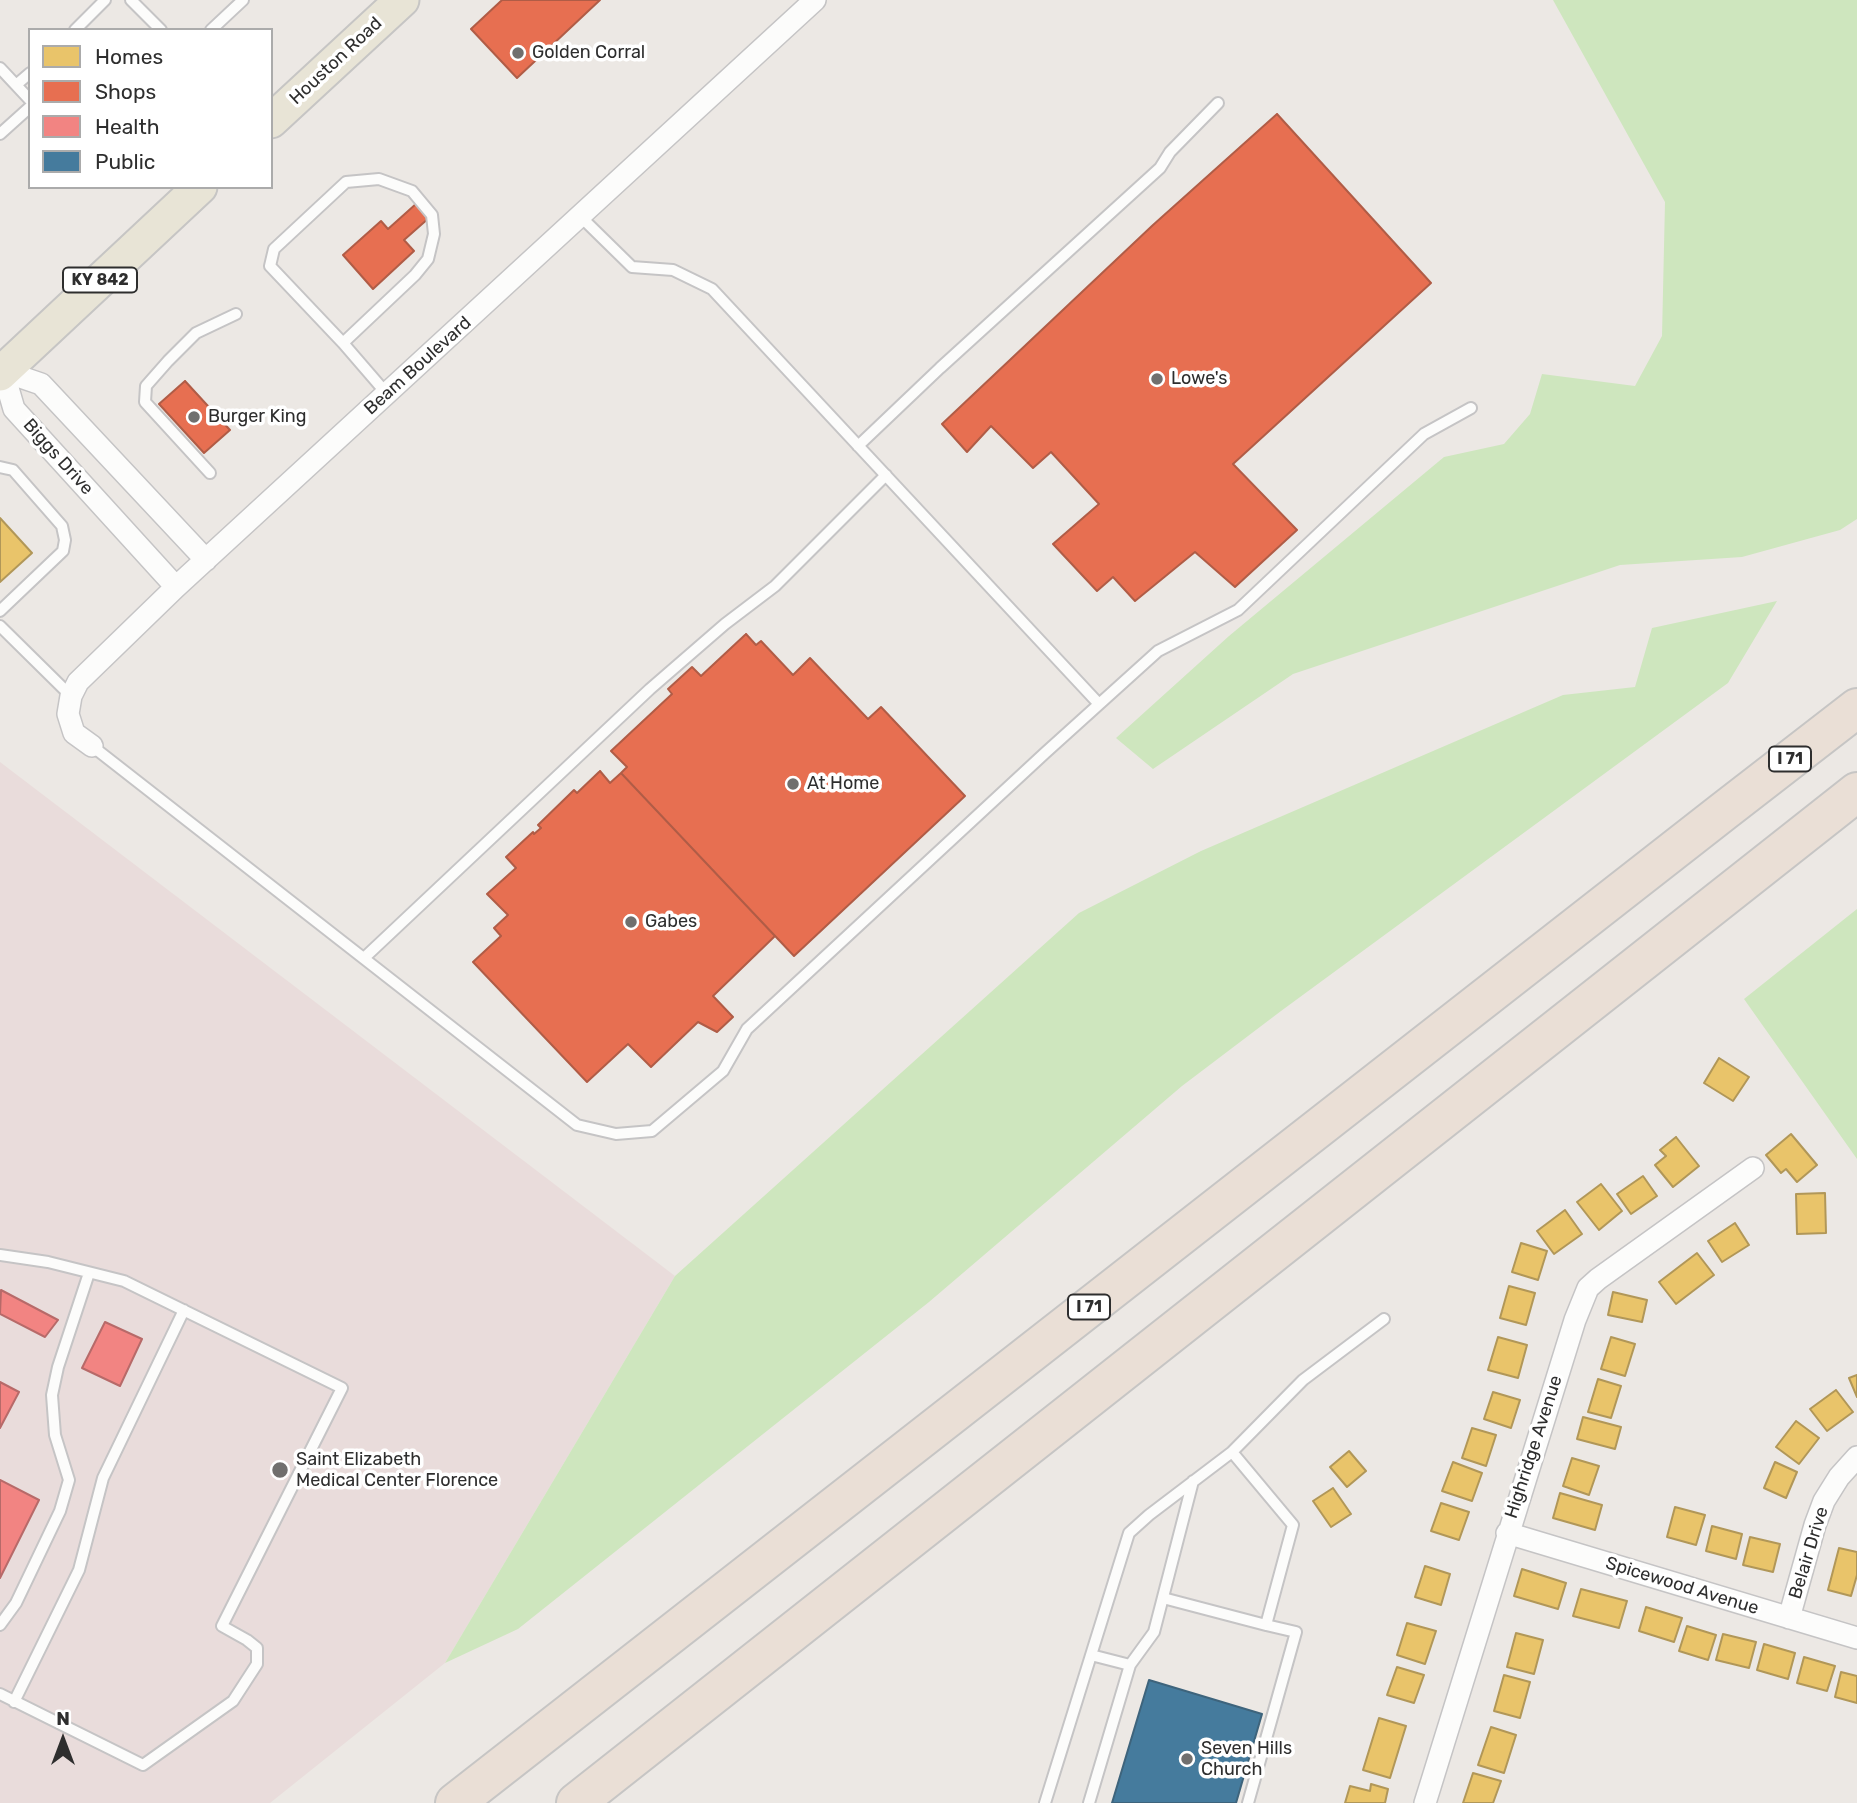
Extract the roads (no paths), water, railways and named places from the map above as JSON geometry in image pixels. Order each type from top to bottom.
[{"type":"highway","points":[[1724,811],[1791,731],[1857,680]]},
{"type":"highway","name":"I 71","points":[[455,1803],[1857,708]]},
{"type":"highway","points":[[578,1802],[1857,792]]},
{"type":"main road","name":"Houston Road","points":[[273,119],[402,0]]},
{"type":"main road","name":"KY 842","points":[[1,371],[198,189]]},
{"type":"street","name":"Beam Boulevard","points":[[71,696],[78,682],[176,587],[815,0]]},
{"type":"street","name":"Biggs Drive","points":[[1,371],[41,384],[206,560]]},
{"type":"street","name":"Biggs Drive","points":[[1,371],[14,409],[176,587]]},
{"type":"street","points":[[71,696],[68,714],[74,733],[92,746]]},
{"type":"street","name":"Highridge Avenue","points":[[1425,1803],[1574,1320],[1588,1288],[1754,1168]]},
{"type":"street","name":"Belair Drive","points":[[1789,1618],[1824,1501],[1839,1477],[1857,1457]]},
{"type":"street","name":"Spicewood Avenue","points":[[1507,1533],[1857,1638]]},
{"type":"lane","points":[[77,28],[105,0]]},
{"type":"lane","points":[[131,0],[159,28]]},
{"type":"lane","points":[[213,28],[243,0]]},
{"type":"lane","points":[[0,68],[28,98]]},
{"type":"lane","points":[[16,85],[28,75]]},
{"type":"lane","points":[[858,446],[1160,168],[1170,152],[1218,103]]},
{"type":"lane","points":[[0,134],[28,109]]},
{"type":"lane","points":[[343,343],[415,275],[428,259],[434,234],[432,215],[412,191],[379,179],[346,182],[274,248],[270,267],[343,343],[387,394]]},
{"type":"lane","points":[[581,217],[632,267],[673,270],[712,289],[1099,704]]},
{"type":"lane","points":[[210,473],[145,402],[146,386],[197,333],[236,314]]},
{"type":"lane","points":[[92,746],[577,1125],[617,1135],[652,1131],[723,1071],[747,1030],[1158,651],[1238,610],[1424,434],[1471,408]]},
{"type":"lane","points":[[0,467],[13,470],[62,526],[65,540],[63,551],[0,611]]},
{"type":"lane","points":[[364,958],[650,689],[725,624],[775,586],[886,475]]},
{"type":"lane","points":[[0,626],[71,696]]},
{"type":"lane","points":[[0,1255],[48,1262],[124,1281],[342,1388],[222,1626],[257,1648],[257,1664],[233,1701],[143,1765],[0,1694]]},
{"type":"lane","points":[[0,1625],[16,1603],[60,1511],[69,1480],[55,1435],[52,1395],[58,1367],[89,1273]]},
{"type":"lane","points":[[14,1702],[79,1570],[103,1478],[184,1310]]},
{"type":"lane","points":[[1045,1803],[1129,1533],[1231,1452],[1303,1380],[1384,1320]]},
{"type":"lane","points":[[1231,1452],[1293,1525],[1266,1625]]},
{"type":"lane","points":[[1089,1803],[1130,1665],[1154,1632],[1193,1481]]},
{"type":"lane","points":[[1163,1598],[1296,1632],[1248,1803]]},
{"type":"lane","points":[[1091,1655],[1130,1665]]},
{"type":"place","name":"Golden Corral","points":[[518,53]]},
{"type":"place","name":"Lowe's","points":[[1157,379]]},
{"type":"place","name":"Burger King","points":[[194,417]]},
{"type":"place","name":"At Home","points":[[793,784]]},
{"type":"place","name":"Gabes","points":[[631,922]]},
{"type":"place","name":"Saint Elizabeth Medical Center Florence","points":[[280,1470]]},
{"type":"place","name":"Seven Hills Church","points":[[1187,1759]]}]
